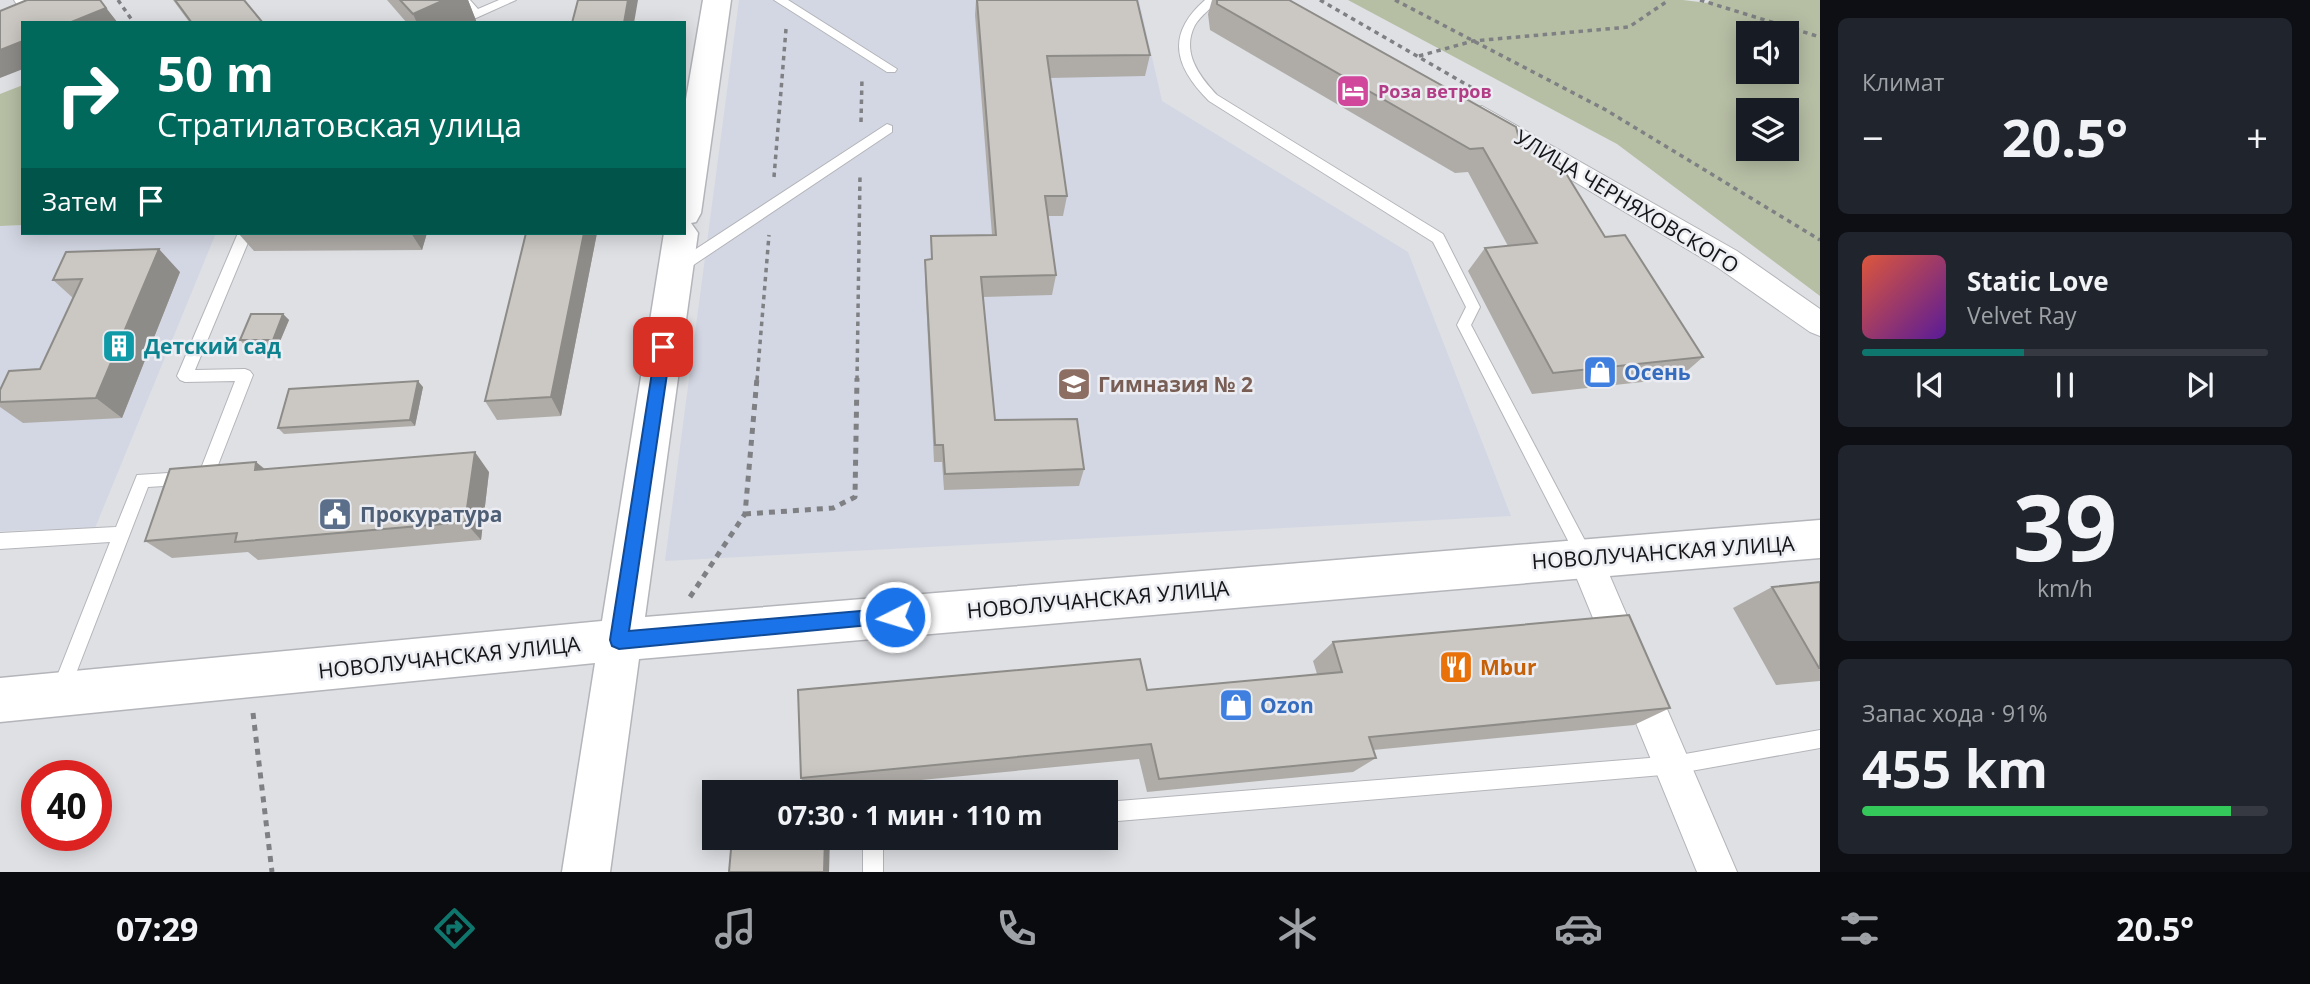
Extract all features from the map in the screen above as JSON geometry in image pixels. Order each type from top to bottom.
[{"type":"street","points":[[686,187],[690,135],[717,0]]},
{"type":"street","name":"УЛИЦА ЧЕРНЯХОВСКОГО","points":[[1462,103],[1727,259],[1820,324]]},
{"type":"street","points":[[586,872],[678,251]]},
{"type":"street","name":"НОВОЛУЧАНСКАЯ УЛИЦА","points":[[2,707],[58,694],[619,640],[1820,539]]},
{"type":"street","points":[[1585,557],[1717,872]]},
{"type":"lane","points":[[20,0],[23,5],[38,0]]},
{"type":"lane","points":[[464,0],[477,14],[510,0]]},
{"type":"lane","points":[[780,0],[891,69]]},
{"type":"lane","points":[[1212,0],[1188,26],[1184,43],[1186,64],[1195,82],[1213,98],[1438,238],[1473,307],[1464,326],[1585,557]]},
{"type":"lane","points":[[678,251],[772,205],[887,129]]},
{"type":"lane","points":[[58,694],[143,480],[205,478],[245,375],[185,376],[244,235]]},
{"type":"lane","points":[[0,541],[122,534]]},
{"type":"lane","points":[[1118,812],[1674,765],[1820,739]]},
{"type":"lane","points":[[873,850],[873,872]]},
{"type":"path","points":[[118,0],[133,21]]},
{"type":"path","points":[[1395,0],[1606,110],[1820,240]]},
{"type":"path","points":[[1418,57],[1473,41],[1629,27],[1669,0]]},
{"type":"path","points":[[1700,0],[1820,37]]},
{"type":"path","points":[[688,601],[745,514],[786,36]]},
{"type":"path","points":[[745,514],[833,508],[855,497],[862,71]]},
{"type":"path","points":[[249,676],[272,872]]},
{"type":"shaded area","name":"Гимназия № 2","points":[[739,0],[1139,0],[1162,101],[1408,252],[1511,516],[665,561]]},
{"type":"shaded area","points":[[21,225],[21,235],[215,235],[95,528],[0,531],[0,226]]},
{"type":"green space","points":[[1348,0],[1683,0],[1707,3],[1710,0],[1820,0],[1820,296],[1617,144]]},
{"type":"green space","points":[[21,86],[21,225],[0,226],[0,94]]},
{"type":"building","points":[[27,0],[100,0],[106,8],[74,21],[21,21],[21,42],[0,50],[0,11]]},
{"type":"building","points":[[175,0],[244,0],[261,21],[191,21]]},
{"type":"building","points":[[400,0],[444,0],[413,14]]},
{"type":"building","points":[[578,0],[628,0],[624,21],[573,21]]},
{"type":"building","points":[[977,0],[1137,0],[1150,55],[1047,56],[1067,196],[1045,196],[1056,275],[981,277],[995,420],[1077,419],[1084,469],[945,474],[943,445],[935,445],[925,260],[932,259],[931,236],[996,235]]},
{"type":"building","points":[[1217,0],[1289,0],[1516,127],[1521,146],[1548,144],[1605,237],[1625,235],[1703,357],[1553,373],[1485,248],[1537,243],[1483,148],[1470,149],[1217,4]]},
{"type":"building","points":[[526,235],[584,235],[551,397],[485,401]]},
{"type":"building","points":[[159,249],[96,398],[0,402],[0,390],[9,371],[40,369],[82,279],[53,280],[66,252]]},
{"type":"building","points":[[251,314],[283,314],[273,340],[240,340]]},
{"type":"building","points":[[418,381],[410,420],[278,428],[289,389]]},
{"type":"building","name":"Прокуратура","points":[[475,452],[465,522],[235,542],[237,533],[145,541],[170,469],[256,462],[255,470]]},
{"type":"building","points":[[1820,582],[1820,668],[1819,668],[1772,587]]},
{"type":"building","points":[[1629,615],[1670,708],[1369,737],[1376,758],[1159,779],[1151,744],[801,778],[798,690],[1140,659],[1147,690],[1342,672],[1333,642]]},
{"type":"building","points":[[731,850],[825,850],[824,872],[729,872]]},
{"type":"place","name":"Роза ветров","points":[[1353,91]]},
{"type":"place","name":"Детский сад","points":[[119,346]]},
{"type":"place","name":"Осень","points":[[1600,372]]},
{"type":"place","name":"Гимназия № 2","points":[[1074,384]]},
{"type":"place","name":"Прокуратура","points":[[335,514]]},
{"type":"place","name":"Mbur","points":[[1456,667]]},
{"type":"place","name":"Ozon","points":[[1236,705]]},
{"type":"route","points":[[663,347],[619,640],[895,617]]}]
